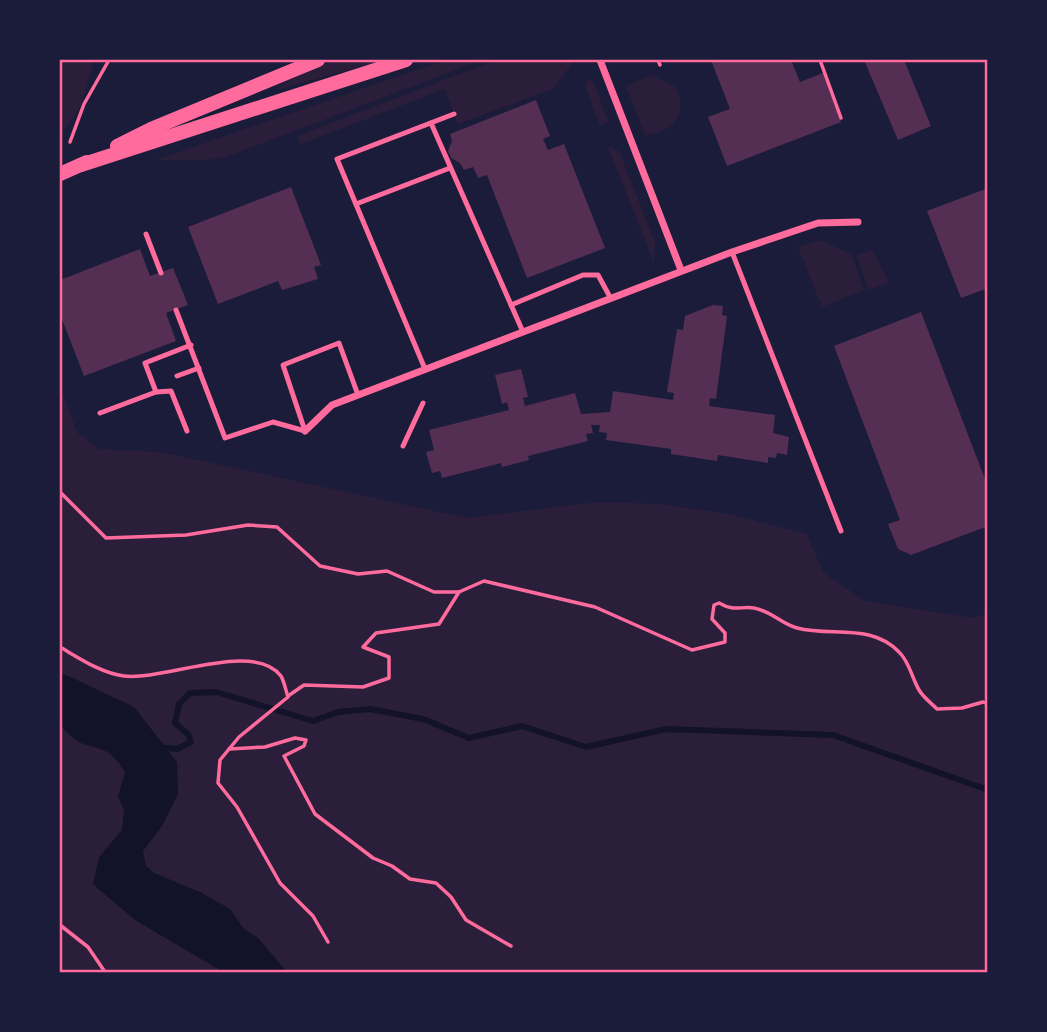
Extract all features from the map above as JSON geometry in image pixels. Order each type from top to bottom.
[{"type":"main road","points":[[60,174],[150,129],[318,60]]},
{"type":"main road","points":[[81,165],[406,60]]},
{"type":"street","points":[[600,60],[681,270]]},
{"type":"street","points":[[305,431],[332,405],[681,270],[818,223],[858,222]]},
{"type":"lane","points":[[425,369],[338,159],[454,114]]},
{"type":"lane","points":[[431,124],[523,332]]},
{"type":"lane","points":[[356,204],[450,168]]},
{"type":"lane","points":[[146,234],[161,273]]},
{"type":"lane","points":[[732,252],[841,531]]},
{"type":"lane","points":[[511,305],[583,275],[598,275],[610,297]]},
{"type":"lane","points":[[176,310],[225,438],[273,422],[305,431]]},
{"type":"lane","points":[[305,431],[283,365],[339,343],[358,395]]},
{"type":"lane","points":[[156,392],[145,363],[191,345]]},
{"type":"lane","points":[[177,376],[200,368]]},
{"type":"lane","points":[[100,413],[156,392],[171,391],[187,431]]},
{"type":"lane","points":[[402,446],[422,403]]},
{"type":"path","points":[[70,142],[84,104],[109,60]]},
{"type":"path","points":[[658,60],[660,65]]},
{"type":"path","points":[[817,60],[841,118]]},
{"type":"path","points":[[60,492],[106,538],[186,536],[248,525],[277,527],[320,566],[358,573],[387,571],[434,592],[459,592],[484,581],[594,607],[692,650],[725,642],[725,634],[712,619],[714,605],[719,603],[738,611],[750,607],[771,612],[794,627],[819,632],[862,633],[882,640],[900,652],[920,692],[937,709],[962,708],[983,702],[988,704]]},
{"type":"path","points":[[328,942],[313,916],[280,883],[237,807],[218,783],[220,760],[239,737],[304,685],[363,687],[389,678],[389,657],[363,647],[376,633],[439,624],[459,592]]},
{"type":"path","points":[[60,647],[97,667],[122,676],[161,675],[230,661],[257,661],[280,676],[288,697]]},
{"type":"path","points":[[229,749],[265,747],[295,738],[306,740],[304,746],[284,756],[315,814],[373,858],[392,866],[410,879],[436,883],[451,897],[466,920],[511,946]]},
{"type":"path","points":[[60,925],[88,947],[105,972]]},
{"type":"shaded area","points":[[60,60],[94,60],[79,109],[60,133]]},
{"type":"shaded area","points":[[333,60],[384,60],[280,89],[278,86]]},
{"type":"shaded area","points":[[446,60],[482,60],[228,156],[209,160],[155,160]]},
{"type":"shaded area","points":[[496,60],[570,60],[572,64],[553,89],[458,124],[445,89],[301,144],[297,136]]},
{"type":"shaded area","points":[[651,75],[674,86],[680,104],[679,112],[671,126],[655,134],[645,135],[626,86]]},
{"type":"shaded area","points":[[588,80],[593,81],[608,120],[604,125],[600,126],[585,85]]},
{"type":"shaded area","points":[[608,147],[619,151],[655,242],[654,263]]},
{"type":"shaded area","points":[[821,240],[851,254],[864,290],[822,307],[798,247]]},
{"type":"shaded area","points":[[873,250],[889,283],[868,290],[856,255]]},
{"type":"shaded area","points":[[60,386],[77,432],[99,449],[161,452],[467,518],[597,502],[662,504],[729,514],[807,534],[823,572],[865,601],[974,618],[987,613],[987,972],[60,972]]},
{"type":"shaded area","points":[[60,672],[134,707],[177,762],[178,794],[162,826],[143,851],[146,866],[154,873],[200,892],[230,909],[244,929],[258,938],[287,972],[223,972],[135,920],[93,884],[99,857],[122,830],[124,810],[118,796],[125,773],[112,755],[78,742],[60,725]]},
{"type":"building","points":[[711,60],[791,60],[800,82],[823,73],[841,122],[727,166],[708,117],[730,109]]},
{"type":"building","points":[[864,60],[904,60],[931,126],[898,140]]},
{"type":"building","points":[[536,100],[550,136],[543,139],[548,150],[564,144],[605,248],[527,278],[487,175],[478,178],[473,167],[464,170],[460,163],[451,158],[448,151],[452,141],[450,134]]},
{"type":"building","points":[[291,187],[321,265],[314,267],[318,279],[282,290],[278,281],[218,304],[188,227]]},
{"type":"building","points":[[988,188],[988,288],[961,298],[927,211]]},
{"type":"building","points":[[140,249],[150,276],[173,268],[188,305],[166,313],[176,341],[84,376],[60,314],[60,280]]},
{"type":"building","points":[[713,305],[723,306],[722,315],[727,316],[716,399],[710,398],[709,406],[775,415],[773,433],[789,437],[787,455],[777,453],[776,458],[768,457],[768,463],[718,455],[717,461],[671,454],[671,449],[606,440],[607,433],[599,432],[600,425],[591,425],[593,433],[586,434],[588,441],[528,456],[529,460],[502,467],[501,463],[442,478],[440,471],[432,473],[426,452],[434,450],[429,430],[509,410],[507,402],[502,404],[495,375],[521,369],[528,397],[523,398],[525,406],[575,393],[581,414],[610,412],[613,391],[673,400],[674,393],[667,392],[677,329],[683,330],[685,316]]},
{"type":"building","points":[[921,312],[988,487],[988,526],[911,555],[898,549],[888,524],[900,520],[834,346]]},
{"type":"waterway","points":[[158,747],[177,749],[191,742],[188,734],[175,723],[179,704],[190,693],[216,692],[313,721],[338,712],[370,709],[423,719],[469,738],[522,726],[586,747],[666,729],[833,735],[988,790]]}]
